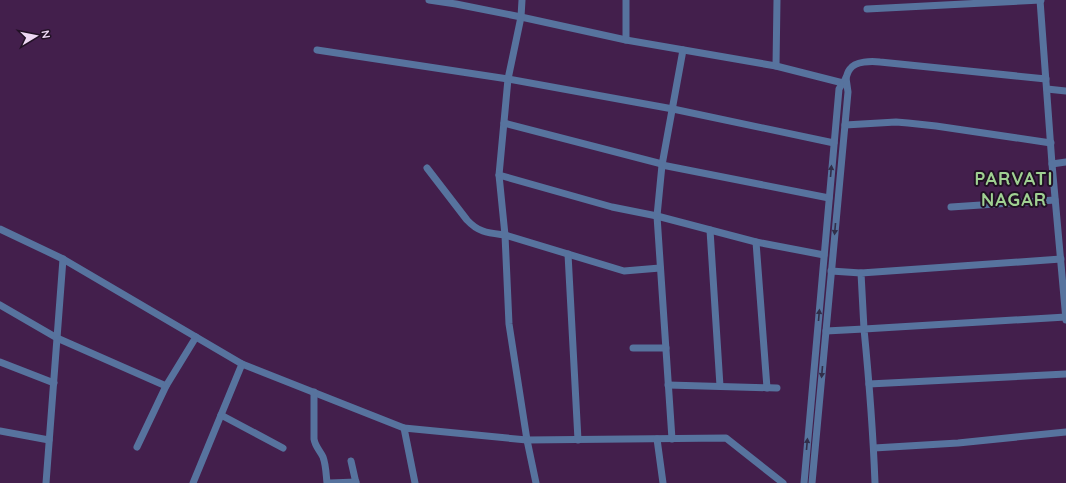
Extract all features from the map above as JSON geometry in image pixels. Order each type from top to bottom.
[{"type":"street","points":[[429,0],[456,2],[626,40],[776,66],[842,81]]},
{"type":"street","points":[[522,0],[521,17],[508,79],[499,175],[505,235],[510,324],[527,440],[536,483]]},
{"type":"street","points":[[626,0],[626,40]]},
{"type":"street","points":[[776,0],[776,66]]},
{"type":"street","points":[[826,331],[1066,318],[1050,143],[1040,0],[867,9]]},
{"type":"street","points":[[317,50],[508,79],[673,109],[834,142]]},
{"type":"street","points":[[672,438],[657,216],[662,164],[683,50]]},
{"type":"street","points":[[804,483],[839,89],[849,69],[860,63],[874,61],[1046,79]]},
{"type":"street","points":[[812,483],[848,92],[842,81]]},
{"type":"street","points":[[1047,89],[1066,91]]},
{"type":"street","points":[[504,123],[662,164],[829,198]]},
{"type":"street","points":[[845,125],[908,123],[1050,143]]},
{"type":"street","points":[[1052,164],[1066,162]]},
{"type":"street","points":[[427,168],[472,225],[485,233],[505,235],[624,271],[660,268]]},
{"type":"street","points":[[499,175],[612,207],[657,216],[756,242],[824,255]]},
{"type":"street","points":[[951,206],[1055,200]]},
{"type":"street","points":[[0,229],[63,259],[242,364],[404,428],[527,440],[726,438],[783,483]]},
{"type":"street","points":[[710,230],[720,386]]},
{"type":"street","points":[[756,242],[767,388]]},
{"type":"street","points":[[568,254],[578,440]]},
{"type":"street","points":[[46,483],[63,259]]},
{"type":"street","points":[[831,271],[861,273],[1061,259]]},
{"type":"street","points":[[861,273],[874,448],[875,483]]},
{"type":"street","points":[[0,305],[57,338],[166,386]]},
{"type":"street","points":[[137,447],[166,386],[196,337]]},
{"type":"street","points":[[633,348],[666,348]]},
{"type":"street","points":[[0,362],[54,383]]},
{"type":"street","points":[[193,483],[242,364]]},
{"type":"street","points":[[869,384],[1066,374]]},
{"type":"street","points":[[668,385],[777,388]]},
{"type":"street","points":[[314,392],[314,443],[325,463],[327,483]]},
{"type":"street","points":[[221,415],[283,448]]},
{"type":"street","points":[[404,428],[414,483]]},
{"type":"street","points":[[0,430],[49,440]]},
{"type":"street","points":[[874,448],[958,444],[1066,432]]},
{"type":"street","points":[[657,439],[663,483]]},
{"type":"street","points":[[330,483],[356,482],[351,461]]},
{"type":"district","name":"PARVATI NAGAR","points":[[1014,188]]}]
